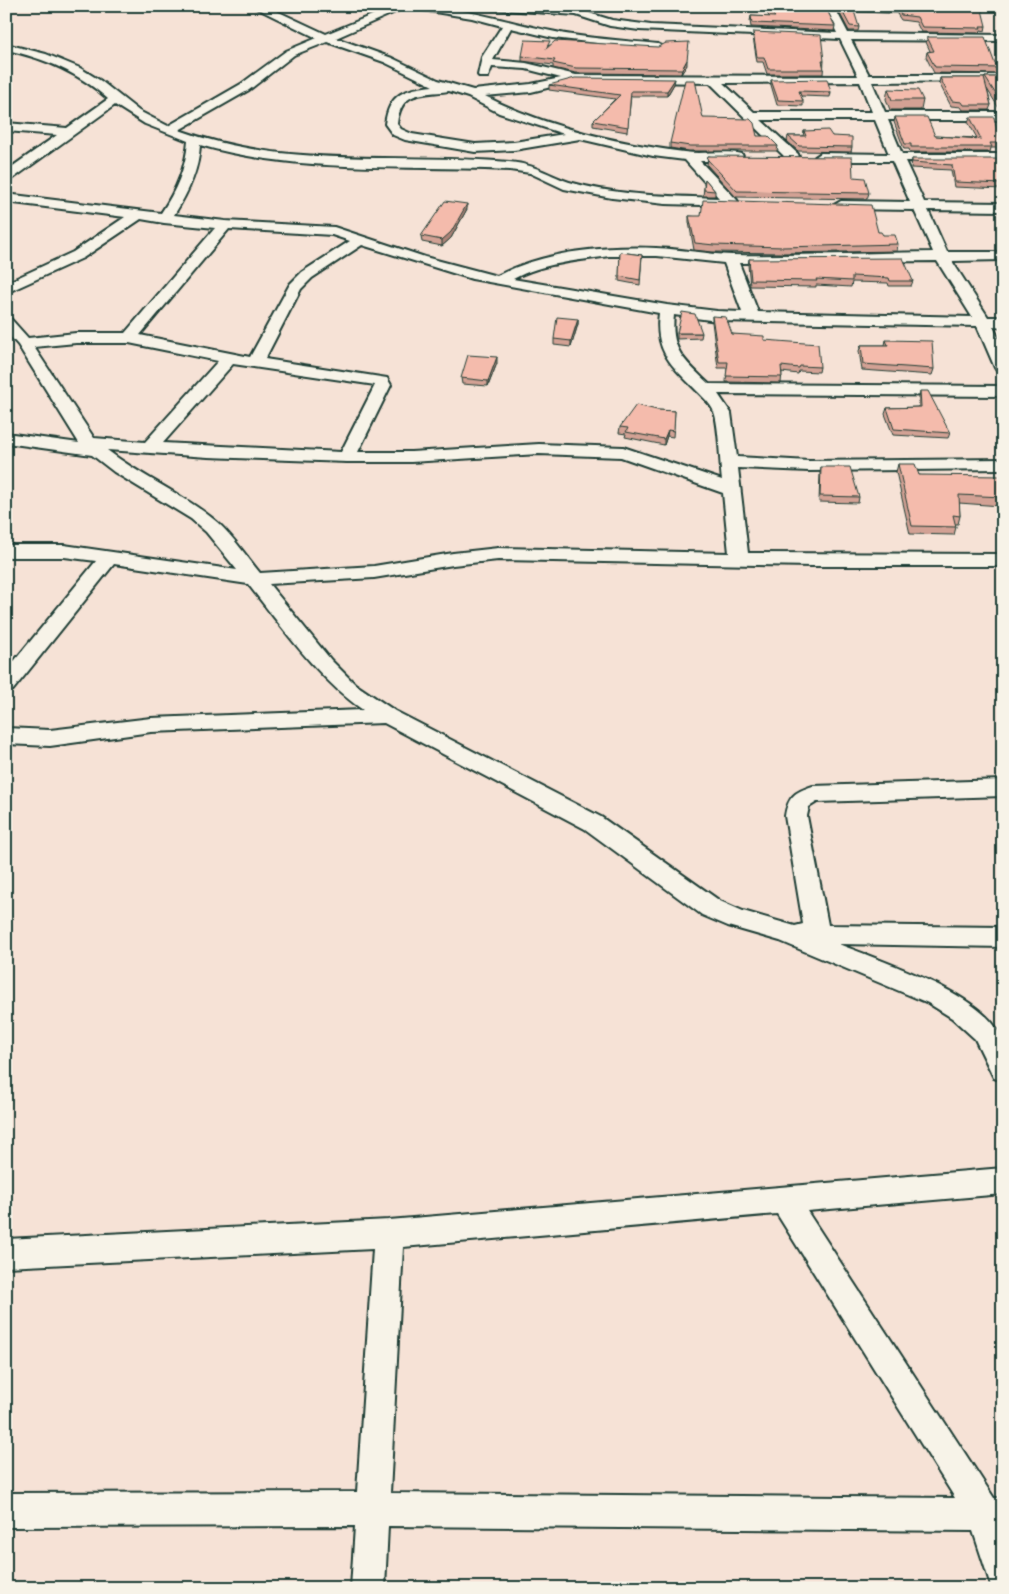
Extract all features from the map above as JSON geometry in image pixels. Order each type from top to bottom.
[{"type":"street","points":[[258,6],[327,38],[388,60],[450,87],[476,93],[531,88],[575,78]]},
{"type":"street","points":[[170,130],[245,87],[286,55],[404,6]]},
{"type":"street","points":[[416,6],[472,15],[566,37],[658,47],[672,44]]},
{"type":"street","points":[[493,6],[587,13],[607,23],[616,24],[747,33],[843,37],[1003,38]]},
{"type":"street","points":[[825,7],[958,6]]},
{"type":"street","points":[[825,7],[864,78],[897,158],[942,257],[983,322],[1003,368]]},
{"type":"street","points":[[476,93],[486,63],[508,24]]},
{"type":"street","points":[[690,41],[747,33]]},
{"type":"street","points":[[6,47],[23,50],[57,62],[96,82],[135,114],[170,130],[194,139],[253,155],[288,160],[510,166],[533,170],[569,186],[665,200],[736,203],[689,157]]},
{"type":"street","points":[[652,80],[643,63],[648,54],[658,47]]},
{"type":"street","points":[[486,63],[526,66],[575,78],[652,80],[1003,78]]},
{"type":"street","points":[[714,80],[751,116],[802,157]]},
{"type":"street","points":[[450,87],[410,94],[400,100],[394,106],[391,124],[397,132],[430,142],[492,148],[580,135]]},
{"type":"street","points":[[476,93],[503,110],[580,135],[626,147],[689,157],[746,157]]},
{"type":"street","points":[[6,177],[116,100]]},
{"type":"street","points":[[751,116],[1003,116]]},
{"type":"street","points":[[6,127],[70,132]]},
{"type":"street","points":[[164,219],[183,190],[194,153],[194,139]]},
{"type":"street","points":[[417,163],[430,142]]},
{"type":"street","points":[[774,157],[1003,158]]},
{"type":"street","points":[[6,198],[164,219],[225,225],[327,231],[361,240],[420,260],[500,280],[667,310],[717,316],[1003,322]]},
{"type":"street","points":[[830,205],[1003,207]]},
{"type":"street","points":[[6,289],[78,255],[137,215]]},
{"type":"street","points":[[129,338],[225,225]]},
{"type":"street","points":[[256,362],[296,288],[308,275],[361,240]]},
{"type":"street","points":[[500,280],[525,267],[548,261],[609,252],[656,252],[730,259],[1003,256]]},
{"type":"street","points":[[730,259],[752,317]]},
{"type":"street","points":[[667,310],[665,335],[671,354],[686,371],[707,389],[719,403],[723,413],[738,558]]},
{"type":"street","points":[[6,322],[24,343],[92,447],[120,468],[197,515],[213,528],[324,665],[348,689],[387,716],[593,823],[711,908],[786,934],[937,996],[961,1010],[984,1031],[1003,1070]]},
{"type":"street","points":[[24,343],[76,338],[129,338],[229,358],[381,381],[383,385],[347,457]]},
{"type":"street","points":[[150,447],[229,358]]},
{"type":"street","points":[[707,389],[1003,391]]},
{"type":"street","points":[[6,438],[92,447],[150,447],[208,452],[347,457],[411,457],[538,449],[623,452],[732,490]]},
{"type":"street","points":[[729,462],[809,466],[1003,464]]},
{"type":"street","points":[[6,551],[64,552],[256,579],[374,572],[498,554],[1003,560]]},
{"type":"street","points":[[6,685],[109,558]]},
{"type":"street","points":[[6,736],[50,738],[151,725],[387,716]]},
{"type":"street","points":[[817,934],[796,816],[798,803],[813,794],[1003,788]]},
{"type":"street","points":[[786,934],[1003,937]]},
{"type":"street","points":[[6,1254],[389,1234],[1003,1181]]},
{"type":"street","points":[[784,1200],[994,1515],[1003,1574]]},
{"type":"street","points":[[368,1588],[389,1234]]},
{"type":"street","points":[[6,1510],[374,1509],[994,1515]]},
{"type":"building","points":[[765,6],[825,6],[835,26],[752,23],[751,16],[775,17]]},
{"type":"building","points":[[981,6],[986,26],[980,26],[981,28],[922,27],[917,17],[901,15],[898,9]]},
{"type":"building","points":[[840,7],[853,8],[859,27],[850,26]]},
{"type":"building","points":[[753,32],[821,35],[824,69],[768,69],[764,57],[757,57]]},
{"type":"building","points":[[927,37],[985,37],[995,64],[1003,65],[1003,68],[935,67],[927,52],[934,51]]},
{"type":"building","points":[[525,40],[550,41],[546,49],[555,41],[658,47],[666,43],[689,42],[687,60],[682,69],[576,68],[553,63],[555,60],[522,56]]},
{"type":"building","points":[[985,77],[1003,77],[1003,104],[1002,104]]},
{"type":"building","points":[[575,78],[675,79],[667,91],[631,91],[628,127],[593,121],[620,95],[549,85]]},
{"type":"building","points":[[940,78],[984,78],[991,105],[964,105],[962,102],[952,101]]},
{"type":"building","points":[[827,79],[831,92],[799,91],[803,101],[778,100],[771,80]]},
{"type":"building","points":[[685,80],[695,80],[703,118],[750,119],[754,123],[757,136],[768,136],[778,146],[690,146],[670,143]]},
{"type":"building","points":[[888,89],[918,90],[923,100],[892,100]]},
{"type":"building","points":[[895,117],[927,117],[935,136],[981,139],[970,117],[994,117],[1000,143],[990,143],[992,147],[911,147],[911,144],[905,144]]},
{"type":"building","points":[[828,130],[832,136],[852,137],[852,147],[799,146],[788,136],[806,136],[804,131]]},
{"type":"building","points":[[708,156],[852,157],[853,177],[865,178],[869,193],[737,191],[707,159]]},
{"type":"building","points":[[912,159],[997,159],[1003,172],[1003,184],[955,182],[952,165],[912,162]]},
{"type":"building","points":[[705,179],[715,191],[704,190]]},
{"type":"building","points":[[703,200],[871,205],[878,232],[881,232],[883,235],[895,235],[898,244],[783,247],[695,243],[689,216],[701,216]]},
{"type":"building","points":[[445,201],[467,204],[451,232],[442,240],[421,236]]},
{"type":"building","points":[[620,252],[642,255],[640,280],[619,276]]},
{"type":"building","points":[[903,258],[913,281],[890,281],[889,278],[852,276],[852,281],[816,279],[817,281],[751,280],[749,259]]},
{"type":"building","points":[[682,312],[695,314],[702,333],[677,333]]},
{"type":"building","points":[[712,316],[726,317],[732,334],[764,336],[764,340],[818,344],[820,367],[800,366],[799,368],[781,366],[782,377],[726,376],[728,362],[719,362]]},
{"type":"building","points":[[557,317],[578,319],[571,341],[554,339]]},
{"type":"building","points":[[886,340],[932,341],[934,369],[863,364],[861,345],[888,345]]},
{"type":"building","points":[[468,355],[497,357],[488,381],[461,378]]},
{"type":"building","points":[[920,391],[928,391],[950,433],[894,429],[887,408],[921,407]]},
{"type":"building","points":[[636,405],[657,410],[675,411],[674,431],[668,430],[664,439],[626,432],[628,428],[620,427]]},
{"type":"building","points":[[898,464],[915,464],[919,475],[1000,476],[1003,497],[959,495],[960,516],[953,515],[956,527],[912,526]]},
{"type":"building","points":[[821,467],[850,467],[859,497],[820,496]]}]
